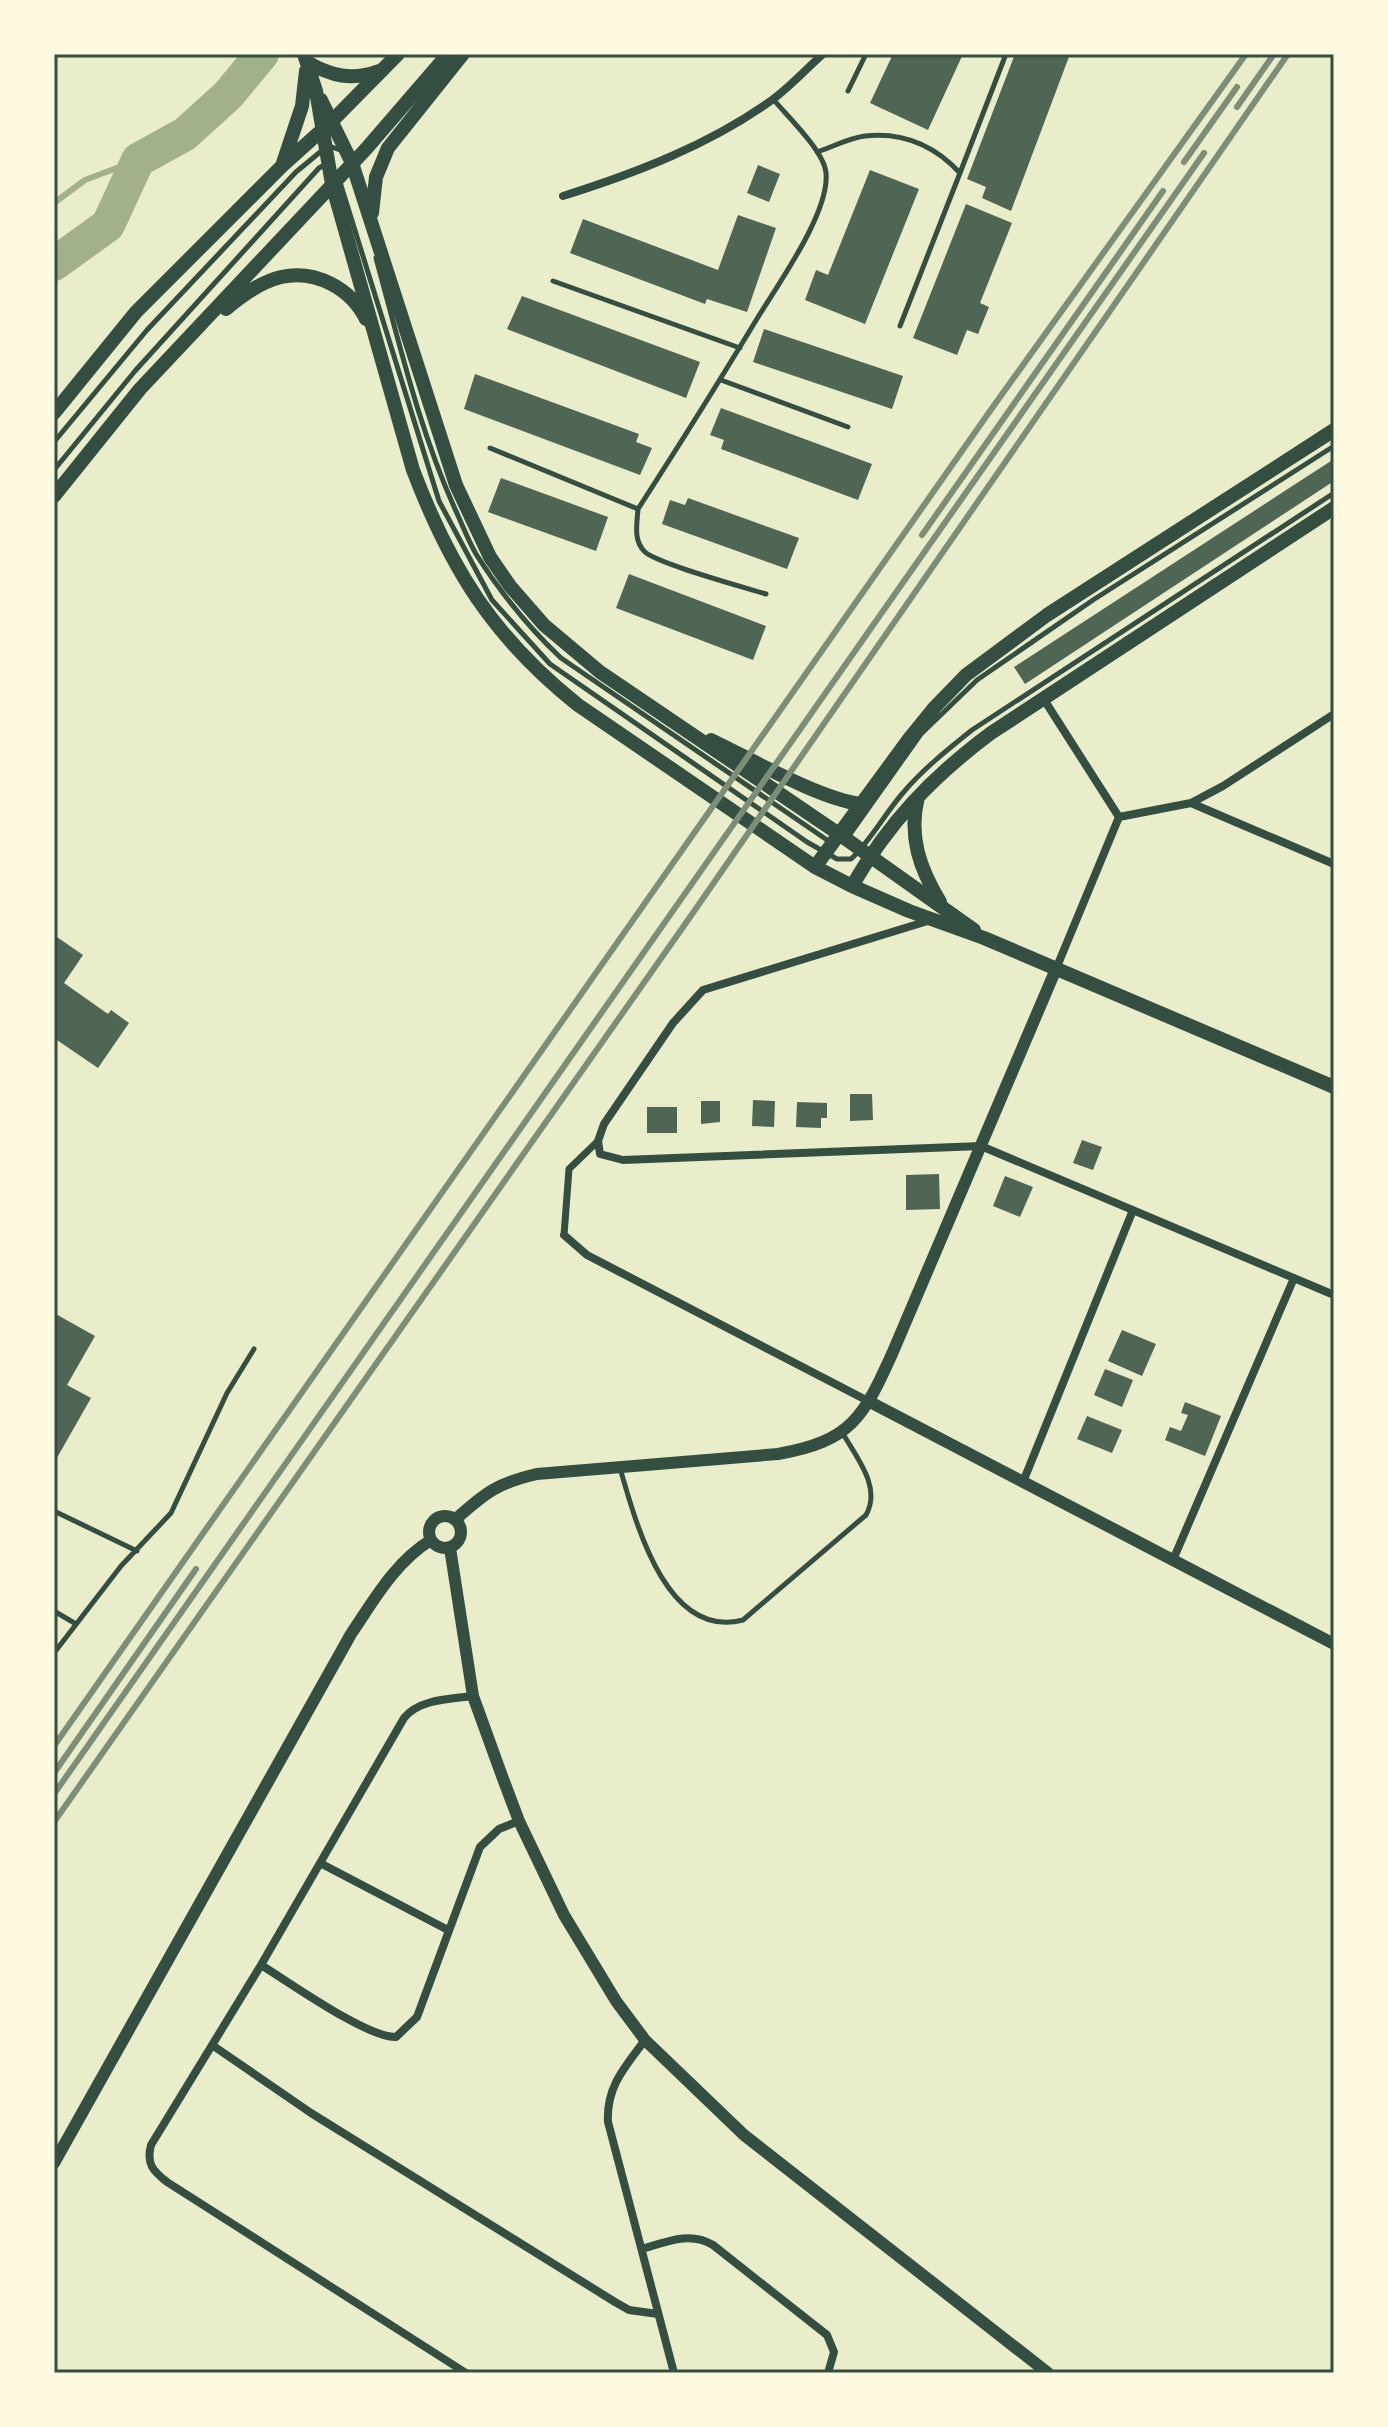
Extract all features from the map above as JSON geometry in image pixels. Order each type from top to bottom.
[{"type":"main road","points":[[54,413],[136,312],[398,54]]},
{"type":"main road","points":[[54,496],[140,389],[342,173],[448,54]]},
{"type":"main road","points":[[371,222],[376,177],[388,148],[463,54]]},
{"type":"main road","points":[[306,58],[339,76],[359,77],[382,69]]},
{"type":"main road","points":[[306,58],[342,173],[378,345],[413,470],[429,513],[465,582],[514,649],[578,705],[696,775],[815,867],[932,920],[984,938],[1334,1087]]},
{"type":"main road","points":[[283,165],[302,106],[306,58]]},
{"type":"main road","points":[[327,126],[328,153],[371,222],[456,485],[490,557],[510,586],[569,648],[677,723],[836,842],[865,854],[943,906],[984,938]]},
{"type":"main road","points":[[183,345],[238,299],[268,281],[284,276],[328,281],[341,289],[359,306],[378,345]]},
{"type":"main road","points":[[815,867],[861,811],[935,707],[966,675],[1047,615],[1334,430]]},
{"type":"main road","points":[[852,886],[865,854],[919,793],[973,746],[1334,508]]},
{"type":"main road","points":[[721,755],[838,799],[861,811]]},
{"type":"main road","points":[[919,793],[914,814],[916,846],[927,879],[943,906]]},
{"type":"street","points":[[563,196],[637,172],[687,149],[773,99],[823,54]]},
{"type":"street","points":[[1043,698],[1119,817]]},
{"type":"street","points":[[1119,817],[1191,803],[1223,786],[1334,714]]},
{"type":"street","points":[[1191,803],[1334,864]]},
{"type":"street","points":[[456,1519],[486,1492],[514,1479],[537,1474],[778,1454],[808,1449],[852,1424],[870,1402],[1119,817]]},
{"type":"street","points":[[932,920],[703,990],[673,1023],[604,1124],[598,1141],[569,1169],[564,1235],[587,1255],[1334,1644]]},
{"type":"street","points":[[598,1141],[600,1154],[623,1160],[981,1146],[1334,1295]]},
{"type":"street","points":[[1023,1482],[1133,1210]]},
{"type":"street","points":[[1173,1560],[1294,1278]]},
{"type":"street","points":[[445,1515],[456,1519],[462,1533],[458,1542],[450,1548],[437,1546],[431,1540],[429,1529],[435,1519],[445,1515]]},
{"type":"street","points":[[54,2163],[351,1634],[399,1566],[413,1551],[431,1540]]},
{"type":"street","points":[[450,1548],[473,1696],[519,1821],[564,1915],[591,1962],[645,2040],[744,2135],[1048,2373]]},
{"type":"street","points":[[466,2373],[179,2191],[153,2171],[149,2163],[151,2145],[409,1712],[426,1704],[473,1696]]},
{"type":"street","points":[[261,1965],[362,2026],[388,2038],[396,2037],[417,2017],[480,1847],[499,1829],[519,1821]]},
{"type":"street","points":[[320,1863],[448,1930]]},
{"type":"street","points":[[645,2040],[614,2082],[608,2122],[674,2373]]},
{"type":"street","points":[[212,2045],[311,2113],[615,2302],[629,2310],[658,2314]]},
{"type":"street","points":[[642,2249],[689,2238],[698,2238],[713,2245],[827,2335],[834,2352],[829,2372]]},
{"type":"lane","points":[[848,91],[866,54]]},
{"type":"lane","points":[[900,326],[1006,54]]},
{"type":"lane","points":[[766,594],[662,561],[645,552],[636,535],[638,509],[721,380],[811,229],[823,198],[827,172],[817,152],[773,99]]},
{"type":"lane","points":[[817,152],[863,136],[889,136],[923,144],[943,155],[960,173]]},
{"type":"lane","points":[[54,442],[147,330],[296,172],[328,153],[340,150],[342,173],[439,501],[492,600],[550,664],[696,775],[807,842],[836,842],[844,860],[865,854],[905,791],[933,761],[972,730],[1334,493]]},
{"type":"lane","points":[[54,470],[155,350],[319,168],[328,153]]},
{"type":"lane","points":[[342,173],[363,213],[413,393],[442,480],[474,551],[534,633],[561,658],[721,755]]},
{"type":"lane","points":[[553,281],[740,348]]},
{"type":"lane","points":[[721,380],[848,427]]},
{"type":"lane","points":[[861,811],[921,734],[977,680],[1093,600],[1334,446]]},
{"type":"lane","points":[[490,448],[638,509]]},
{"type":"lane","points":[[54,1653],[121,1566],[171,1513],[223,1403],[254,1349]]},
{"type":"lane","points":[[620,1467],[636,1524],[654,1565],[686,1607],[704,1619],[729,1624],[743,1620],[866,1515],[871,1506],[871,1488],[842,1432]]},
{"type":"lane","points":[[54,1511],[137,1551]]},
{"type":"lane","points":[[54,1611],[76,1624]]},
{"type":"building","points":[[893,54],[963,54],[928,130],[870,103]]},
{"type":"building","points":[[1015,54],[1070,54],[1011,211],[982,198],[986,187],[967,179]]},
{"type":"building","points":[[758,165],[780,174],[769,202],[747,193]]},
{"type":"building","points":[[870,170],[919,189],[865,324],[805,300],[816,270],[828,275]]},
{"type":"building","points":[[966,204],[1012,223],[980,303],[989,307],[978,334],[967,330],[957,355],[913,338]]},
{"type":"building","points":[[738,215],[776,228],[747,312],[707,299],[705,304],[570,253],[583,219],[718,270]]},
{"type":"building","points":[[522,296],[700,362],[686,398],[507,329]]},
{"type":"building","points":[[764,329],[903,376],[892,409],[753,362]]},
{"type":"building","points":[[475,374],[639,434],[636,442],[652,448],[640,475],[464,409]]},
{"type":"building","points":[[721,408],[872,464],[858,500],[721,449],[724,440],[710,435]]},
{"type":"building","points":[[1334,459],[1334,481],[1025,684],[1014,667]]},
{"type":"building","points":[[501,478],[608,517],[596,551],[488,512]]},
{"type":"building","points":[[688,498],[799,538],[787,569],[662,524],[670,500],[685,505]]},
{"type":"building","points":[[629,574],[766,626],[753,660],[616,608]]},
{"type":"building","points":[[54,935],[83,955],[64,983],[108,1014],[111,1010],[129,1023],[98,1068],[54,1038]]},
{"type":"building","points":[[850,1094],[872,1094],[873,1120],[850,1121]]},
{"type":"building","points":[[753,1100],[775,1101],[774,1127],[752,1126]]},
{"type":"building","points":[[701,1101],[720,1101],[720,1122],[701,1124]]},
{"type":"building","points":[[797,1102],[827,1103],[827,1118],[821,1118],[821,1128],[796,1127]]},
{"type":"building","points":[[647,1107],[677,1107],[677,1133],[647,1133]]},
{"type":"building","points":[[1082,1140],[1102,1147],[1093,1170],[1073,1163]]},
{"type":"building","points":[[939,1174],[940,1209],[906,1210],[906,1175]]},
{"type":"building","points":[[1005,1176],[1033,1187],[1020,1217],[993,1206]]},
{"type":"building","points":[[54,1313],[95,1336],[67,1385],[91,1398],[54,1463]]},
{"type":"building","points":[[1122,1330],[1156,1344],[1142,1376],[1108,1361]]},
{"type":"building","points":[[1105,1369],[1133,1380],[1122,1407],[1094,1395]]},
{"type":"building","points":[[1185,1402],[1221,1416],[1205,1456],[1165,1440],[1170,1427],[1181,1431],[1188,1415],[1181,1413]]},
{"type":"building","points":[[1087,1416],[1122,1430],[1112,1453],[1077,1439]]},
{"type":"waterway","points":[[54,264],[108,225],[138,160],[185,134],[228,95],[262,54]]},
{"type":"waterway","points":[[54,203],[85,180],[138,160]]},
{"type":"railway","points":[[54,1746],[990,411],[1246,54]]},
{"type":"railway","points":[[1237,107],[1274,54]]},
{"type":"railway","points":[[54,1822],[688,920],[1288,54]]},
{"type":"railway","points":[[1184,162],[1237,87]]},
{"type":"railway","points":[[54,1794],[1204,153]]},
{"type":"railway","points":[[922,535],[1163,191]]},
{"type":"railway","points":[[54,1773],[196,1569]]}]
